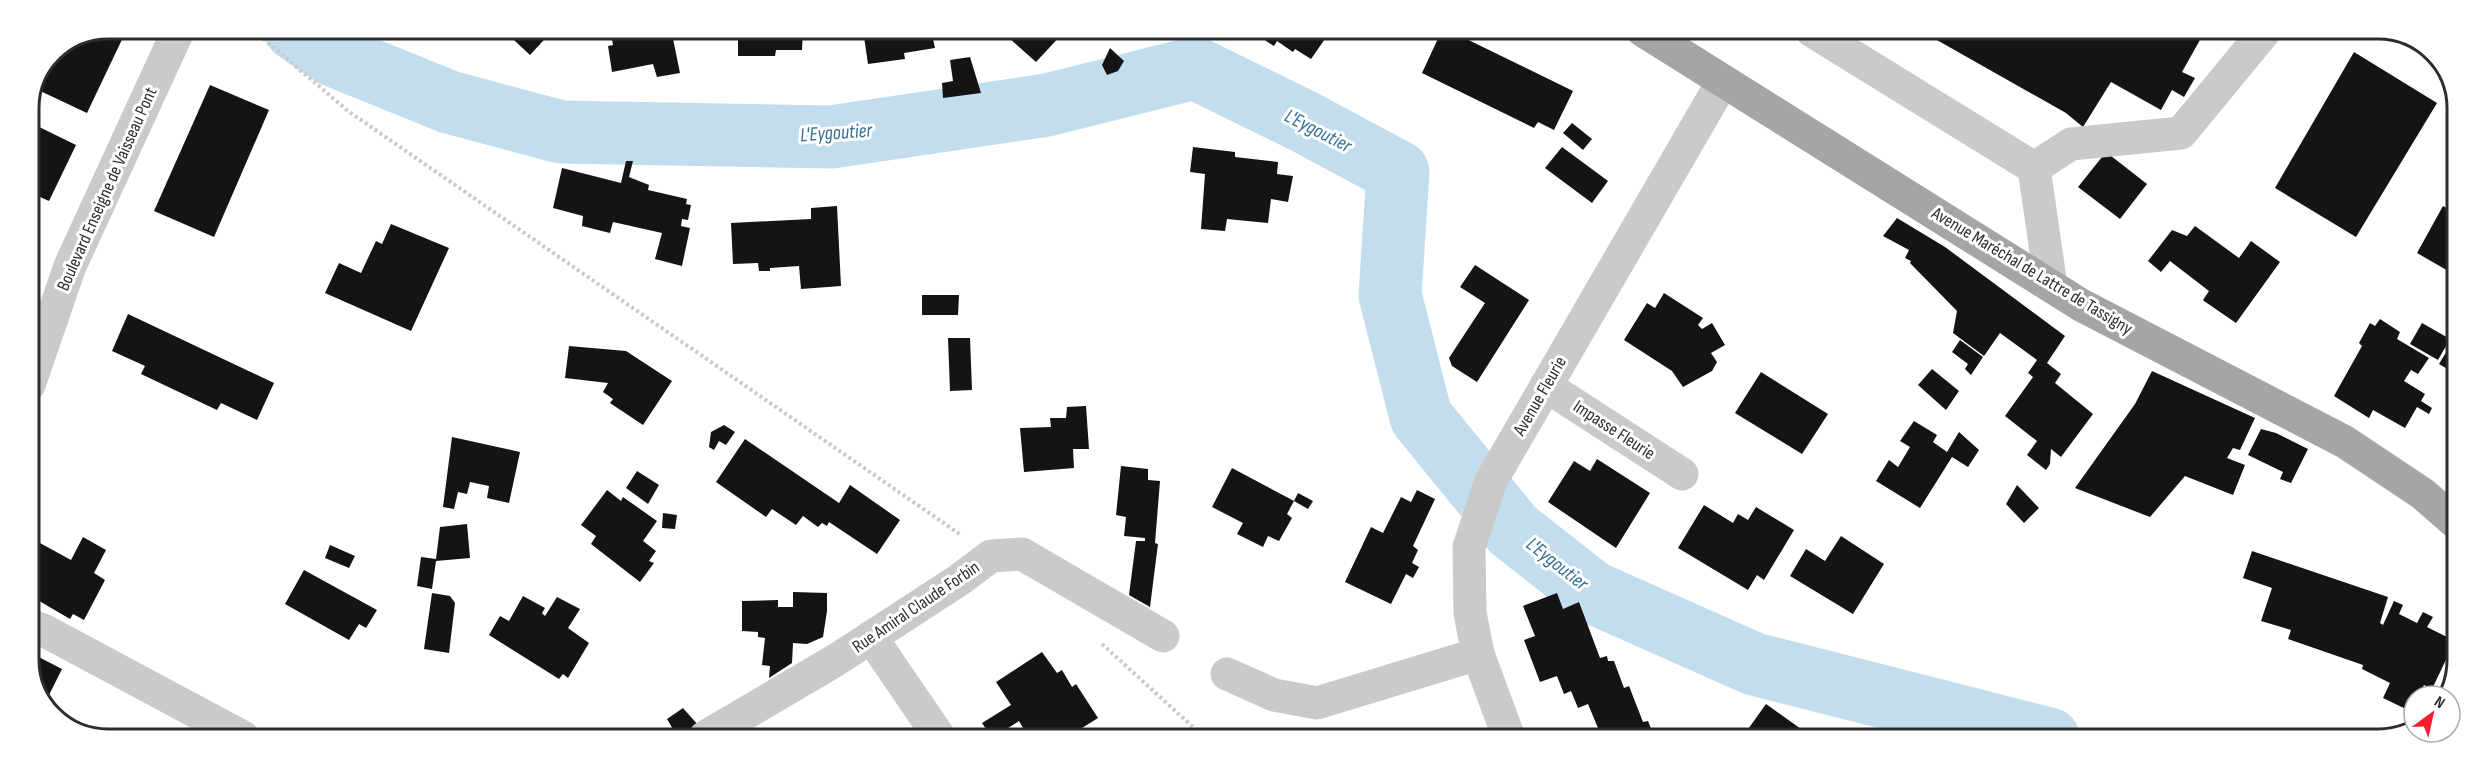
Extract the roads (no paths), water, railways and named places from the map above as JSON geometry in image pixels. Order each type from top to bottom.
[{"type":"main road","name":"Avenue Maréchal de Lattre de Tassigny","points":[[1663,39],[1723,81],[2080,305],[2345,442],[2423,494],[2447,515]]},
{"type":"street","name":"Boulevard Enseigne de Vaisseau Pont","points":[[39,356],[70,266],[174,39]]},
{"type":"street","points":[[1825,39],[2034,168]]},
{"type":"street","points":[[2034,168],[2071,144],[2181,133],[2258,39]]},
{"type":"street","name":"Avenue Fleurie","points":[[1506,729],[1478,654],[1470,613],[1469,547],[1491,481],[1723,81]]},
{"type":"street","points":[[2034,168],[2050,286]]},
{"type":"street","name":"Impasse Fleurie","points":[[1546,386],[1682,474]]},
{"type":"street","name":"Rue Amiral Claude Forbin","points":[[718,729],[960,580],[991,556],[1022,554],[1163,636]]},
{"type":"street","points":[[39,629],[228,729]]},
{"type":"street","points":[[870,637],[934,729]]},
{"type":"street","points":[[1227,674],[1274,695],[1317,703],[1478,654]]},
{"type":"waterway","name":"L'Eygoutier","points":[[310,39],[333,55],[449,102],[561,132],[831,137],[1047,105],[1195,68],[1303,121],[1398,172],[1390,295],[1421,417],[1513,530],[1592,592],[1754,664],[2010,729]]}]
